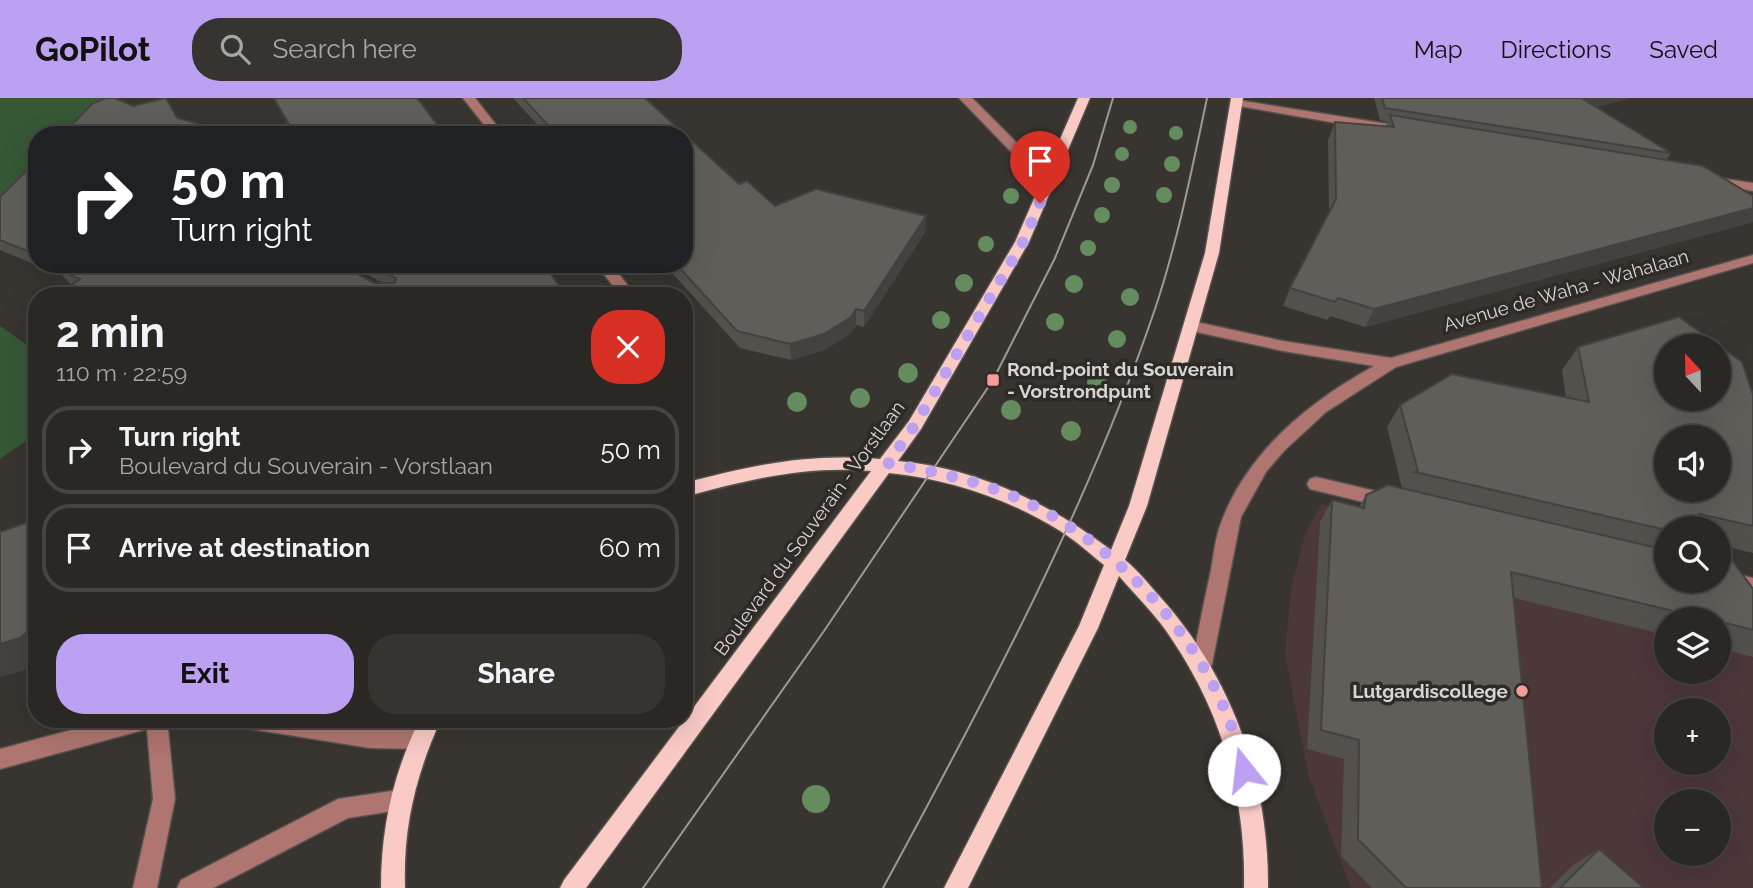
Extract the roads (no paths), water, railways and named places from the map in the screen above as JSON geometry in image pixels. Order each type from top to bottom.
[{"type":"main road","name":"Boulevard du Souverain - Vorstlaan","points":[[693,725],[915,425],[1023,242],[1084,98]]},
{"type":"main road","points":[[956,888],[1088,628],[1118,562],[1138,506],[1212,253],[1237,101]]},
{"type":"main road","points":[[693,487],[724,476],[806,461],[888,463],[966,480],[1027,502],[1070,527],[1118,562],[1165,611],[1202,664],[1239,747],[1258,841],[1256,888]]},
{"type":"main road","name":"Boulevard du Souverain - Vorstlaan","points":[[572,888],[691,728]]},
{"type":"main road","points":[[393,888],[391,847],[398,802],[426,729]]},
{"type":"street","points":[[468,98],[491,126]]},
{"type":"street","points":[[965,98],[1049,183]]},
{"type":"street","points":[[1237,101],[1410,131]]},
{"type":"street","points":[[1698,178],[1753,187]]},
{"type":"street","name":"Avenue de Waha - Wahalaan","points":[[1202,664],[1231,519],[1254,477],[1286,437],[1357,381],[1391,363],[1753,259]]},
{"type":"street","points":[[610,273],[622,287]]},
{"type":"street","name":"Avenue de Waha - Wahalaan","points":[[1192,327],[1283,346],[1391,363]]},
{"type":"street","points":[[1316,484],[1406,505]]},
{"type":"street","points":[[1731,581],[1753,586]]},
{"type":"street","points":[[0,759],[115,728]]},
{"type":"street","points":[[145,888],[164,799],[158,728]]},
{"type":"street","points":[[307,728],[370,738],[426,729]]},
{"type":"street","points":[[189,888],[346,807],[398,802]]},
{"type":"tram line","points":[[643,888],[824,631],[993,380],[1055,258],[1093,165],[1113,98]]},
{"type":"tram line","points":[[883,888],[996,676],[1098,459],[1128,384],[1171,257],[1207,98]]},
{"type":"place","name":"Rond-point du Souverain - Vorstrondpunt","points":[[993,380]]},
{"type":"place","name":"Lutgardiscollege","points":[[1522,691]]}]
